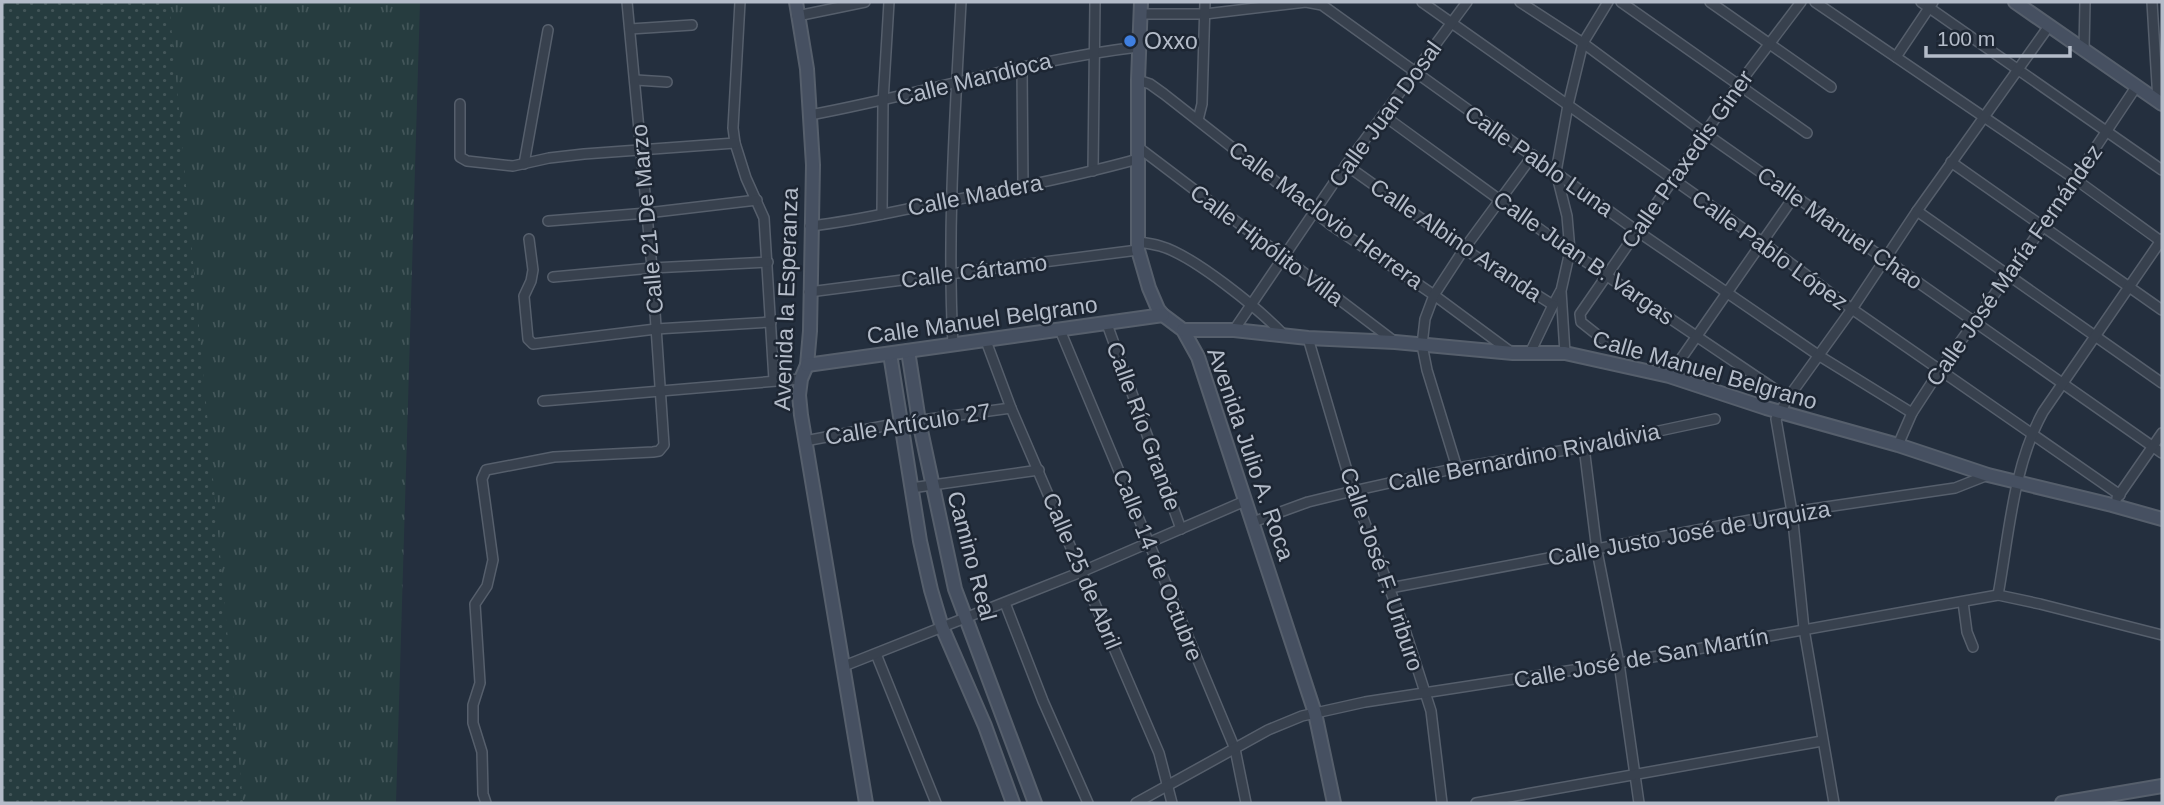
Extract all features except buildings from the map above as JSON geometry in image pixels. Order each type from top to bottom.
[{"type":"street","name":"Calle 21 De Marzo","points":[[486,803],[483,794],[482,752],[473,723],[473,705],[480,683],[475,604],[487,586],[493,560],[482,479],[486,470],[554,457],[659,451],[664,445],[652,268],[627,2]]},
{"type":"street","points":[[740,2],[733,128],[746,178],[764,218],[774,380]]},
{"type":"street","name":"Avenida la Esperanza","points":[[796,2],[807,69],[813,165],[807,365],[801,379],[799,395],[866,803]]},
{"type":"street","points":[[797,16],[865,2]]},
{"type":"street","points":[[883,214],[883,102],[889,2]]},
{"type":"street","points":[[953,345],[949,275],[950,201],[961,2]]},
{"type":"street","points":[[1093,171],[1095,2]]},
{"type":"street","points":[[1198,120],[1202,104],[1205,2]]},
{"type":"street","name":"Calle Pablo Luna","points":[[1141,8],[1205,15],[1260,6],[1315,2],[1726,292],[1818,355],[1912,413]]},
{"type":"street","name":"Calle Pablo López","points":[[1422,2],[1762,242],[1852,309],[2032,432],[2116,500]]},
{"type":"street","name":"Calle Juan Dosal","points":[[1234,330],[1346,165],[1467,2]]},
{"type":"street","name":"Calle Manuel Chao","points":[[1520,2],[1583,43],[1706,134],[2162,453]]},
{"type":"street","points":[[1565,353],[1561,290],[1570,251],[1567,216],[1556,172],[1583,43],[1608,2]]},
{"type":"street","points":[[1621,2],[1807,133]]},
{"type":"street","points":[[1710,2],[1831,87]]},
{"type":"street","name":"Calle Praxedis Giner","points":[[1609,345],[1579,319],[1580,314],[1605,274],[1739,84],[1801,2]]},
{"type":"street","points":[[1815,2],[2162,241],[2062,384],[2032,432],[2019,482],[1998,595]]},
{"type":"street","points":[[1921,2],[1931,5],[2162,170]]},
{"type":"street","points":[[2015,2],[2160,102]]},
{"type":"street","points":[[2084,50],[2085,2]]},
{"type":"street","points":[[2152,2],[2160,102]]},
{"type":"street","points":[[1896,57],[1931,5]]},
{"type":"street","name":"Avenida Julio A. Roca","points":[[1141,8],[1138,47],[1138,246],[1149,288],[1163,315],[1183,330],[1198,357],[1315,713],[1334,803]]},
{"type":"street","points":[[630,29],[692,25]]},
{"type":"street","points":[[1834,803],[1804,629],[1792,512],[1776,426],[1779,412],[1951,162],[2049,26]]},
{"type":"street","points":[[524,164],[548,30]]},
{"type":"street","name":"Calle Mandioca","points":[[810,115],[883,102],[1050,60],[1138,47]]},
{"type":"street","points":[[1022,68],[1023,186]]},
{"type":"street","points":[[636,80],[667,82]]},
{"type":"street","name":"Calle Maclovio Herrera","points":[[1138,80],[1150,85],[1198,120],[1354,242],[1434,295],[1513,353]]},
{"type":"street","name":"Calle José María Fernández","points":[[1898,446],[1912,413],[1940,370],[2042,228],[2136,86]]},
{"type":"street","points":[[460,104],[460,157],[486,164],[513,166],[561,157],[735,143]]},
{"type":"street","name":"Calle Juan B. Vargas","points":[[1383,115],[1570,251],[1788,398]]},
{"type":"street","name":"Calle Madera","points":[[810,226],[848,222],[1093,171],[1138,153]]},
{"type":"street","name":"Calle Hipólito Villa","points":[[1138,153],[1395,342]]},
{"type":"street","points":[[1457,468],[1427,370],[1422,345],[1425,319],[1434,295],[1464,249],[1533,155]]},
{"type":"street","points":[[1951,162],[2162,310]]},
{"type":"street","name":"Calle Albino Aranda","points":[[1346,165],[1464,249],[1553,305],[1561,290]]},
{"type":"street","points":[[1669,376],[1795,195]]},
{"type":"street","points":[[548,221],[757,200]]},
{"type":"street","points":[[1917,211],[2162,383]]},
{"type":"street","points":[[529,239],[533,271],[524,296],[529,341],[535,344],[656,329],[771,321]]},
{"type":"street","points":[[1138,246],[1160,246],[1185,257],[1252,306],[1284,335]]},
{"type":"street","name":"Calle Cártamo","points":[[809,292],[949,275],[1138,246]]},
{"type":"street","points":[[553,277],[768,262]]},
{"type":"street","points":[[1530,353],[1553,305]]},
{"type":"street","name":"Calle Manuel Belgrano","points":[[807,365],[1163,315]]},
{"type":"street","name":"Calle Río Grande","points":[[1107,324],[1181,529]]},
{"type":"street","name":"Calle 14 de Octubre","points":[[1060,330],[1235,749],[1247,803]]},
{"type":"street","name":"Calle Manuel Belgrano","points":[[1183,330],[1234,330],[1513,353],[1565,353],[1669,376],[1988,475],[2116,500],[2162,519]]},
{"type":"street","name":"Calle José F. Uriburo","points":[[1308,338],[1353,491],[1426,693],[1435,729],[1442,803]]},
{"type":"street","name":"Calle 25 de Abril","points":[[986,341],[1011,408],[1159,753],[1172,803]]},
{"type":"street","name":"Camino Real","points":[[908,351],[931,485],[953,582],[1035,803]]},
{"type":"street","name":"Camino Real","points":[[890,354],[925,566],[942,627],[985,726],[1013,803]]},
{"type":"street","points":[[543,401],[801,379]]},
{"type":"street","name":"Calle Artículo 27","points":[[805,441],[900,423],[1011,408]]},
{"type":"street","name":"Calle Bernardino Rivaldivia","points":[[1253,522],[1308,502],[1353,491],[1457,468],[1584,447],[1715,419]]},
{"type":"street","points":[[2116,500],[2162,433]]},
{"type":"street","points":[[1584,447],[1597,551],[1619,663],[1639,803]]},
{"type":"street","points":[[911,488],[1039,470]]},
{"type":"street","name":"Calle Justo José de Urquiza","points":[[1390,588],[1792,512],[1955,488],[1988,475]]},
{"type":"street","points":[[844,666],[965,620],[1245,501]]},
{"type":"street","name":"Calle José de San Martín","points":[[1136,803],[1268,730],[1315,713],[1365,702],[1619,663],[1998,595],[2162,635]]},
{"type":"street","points":[[1963,601],[1967,632],[1973,647]]},
{"type":"street","points":[[1005,603],[1043,701],[1088,803]]},
{"type":"street","points":[[876,654],[936,803]]},
{"type":"street","points":[[1476,803],[1822,741]]},
{"type":"street","points":[[2062,803],[2162,786]]},
{"type":"green space","points":[[2,2],[420,2],[396,803],[2,803]]},
{"type":"green space","points":[[2,2],[169,2],[243,803],[2,803]]},
{"type":"place","name":"Oxxo","points":[[1130,41]]}]
